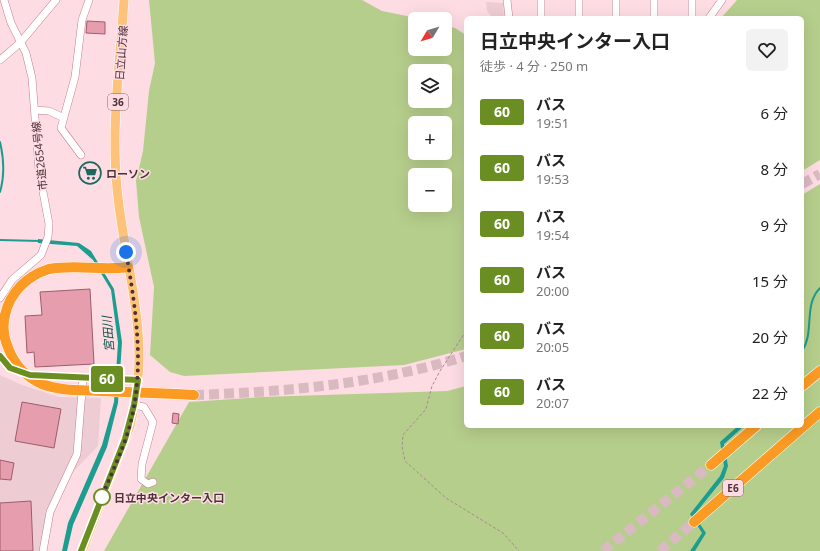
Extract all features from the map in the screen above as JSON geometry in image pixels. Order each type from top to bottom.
[{"type":"highway","points":[[128,267],[114,268],[66,266],[49,269],[30,278],[14,294],[5,313],[4,335],[12,357],[23,371],[44,384],[67,389],[194,395]]},
{"type":"highway","points":[[804,384],[820,371]]},
{"type":"highway","name":"E6","points":[[804,426],[820,412]]},
{"type":"highway","points":[[711,465],[754,428]]},
{"type":"highway","name":"E6","points":[[694,522],[802,428]]},
{"type":"main road","name":"日立山方線","points":[[82,551],[125,439],[134,405],[138,380],[138,334],[119,203],[116,170],[116,131],[124,0]]},
{"type":"street","name":"市道2654号線","points":[[0,298],[12,280],[38,259],[44,250],[48,237],[49,224],[39,170],[35,110],[30,67],[11,23],[4,0]]},
{"type":"street","points":[[0,60],[20,43],[56,0]]},
{"type":"street","points":[[81,154],[61,128],[75,77],[82,20],[89,0]]},
{"type":"street","points":[[507,0],[509,16]]},
{"type":"street","points":[[541,0],[541,16]]},
{"type":"street","points":[[579,0],[579,16]]},
{"type":"street","points":[[616,0],[616,16]]},
{"type":"street","points":[[654,0],[654,16]]},
{"type":"street","points":[[692,0],[692,16]]},
{"type":"street","points":[[710,16],[722,0]]},
{"type":"street","points":[[35,110],[49,111],[64,118]]},
{"type":"street","points":[[0,356],[10,368],[19,372],[38,376],[138,380]]},
{"type":"street","points":[[44,551],[50,512],[77,454],[83,378]]},
{"type":"street","points":[[134,405],[144,407],[153,422],[142,464],[141,479],[148,484],[153,482]]},
{"type":"path","points":[[464,334],[432,386],[426,410],[404,435],[402,447],[405,461],[446,498],[503,533],[519,551]]},
{"type":"shaded area","points":[[149,0],[362,0],[382,11],[408,16],[408,56],[452,56],[452,27],[455,28],[464,34],[464,350],[404,365],[184,376],[170,372],[150,355],[154,287],[139,217],[136,181],[143,151],[149,91],[155,63]]},
{"type":"shaded area","points":[[737,0],[820,0],[820,160],[804,170],[804,16],[723,16]]},
{"type":"shaded area","points":[[486,2],[503,3],[504,16],[491,16],[487,11]]},
{"type":"shaded area","points":[[820,184],[820,551],[104,551],[189,402],[262,397],[447,391],[464,387],[464,428],[804,428],[804,194]]},
{"type":"shaded area","points":[[38,239],[79,243],[91,251],[114,289],[122,342],[118,403],[107,447],[73,525],[67,551],[62,551],[68,523],[102,445],[114,402],[118,343],[111,290],[93,260],[77,246],[38,243]]},
{"type":"shaded area","points":[[0,375],[22,385],[59,397],[101,398],[98,446],[73,472],[53,513],[47,551],[0,551]]},
{"type":"shaded area","points":[[736,428],[742,428],[724,444],[728,466],[724,478],[694,515],[706,533],[695,551],[690,551],[702,533],[690,514],[720,476],[724,466],[720,442]]},
{"type":"building","points":[[87,21],[105,22],[105,34],[86,33]]},
{"type":"building","name":"ローソン","points":[[95,164],[100,173],[84,182],[79,173]]},
{"type":"building","points":[[90,289],[94,364],[35,367],[34,352],[27,353],[25,316],[42,315],[40,292]]},
{"type":"building","points":[[22,402],[61,409],[54,448],[15,441]]},
{"type":"building","points":[[173,413],[179,414],[178,424],[172,423]]},
{"type":"building","points":[[0,460],[14,463],[11,480],[0,479]]},
{"type":"building","points":[[31,501],[33,551],[0,551],[0,503]]},
{"type":"waterway","name":"宮田川","points":[[0,142],[3,167],[3,179],[0,192]]},
{"type":"waterway","name":"宮田川","points":[[0,240],[40,241]]},
{"type":"waterway","points":[[804,348],[808,336],[812,302],[820,288]]},
{"type":"tunnel","points":[[804,183],[820,174]]},
{"type":"tunnel","points":[[194,395],[263,392],[331,385],[365,380],[433,366],[464,357]]},
{"type":"tunnel","points":[[603,551],[711,465]]},
{"type":"tunnel","points":[[660,551],[694,522]]},
{"type":"bus line","name":"60","points":[[0,356],[10,368],[30,375],[138,380],[130,426],[81,551]]},
{"type":"place","name":"ローソン","points":[[90,173]]},
{"type":"place","name":"日立中央インター入口","points":[[102,497]]},
{"type":"route","points":[[102,497],[101,499],[130,426],[138,380],[138,334],[126,252]]}]
